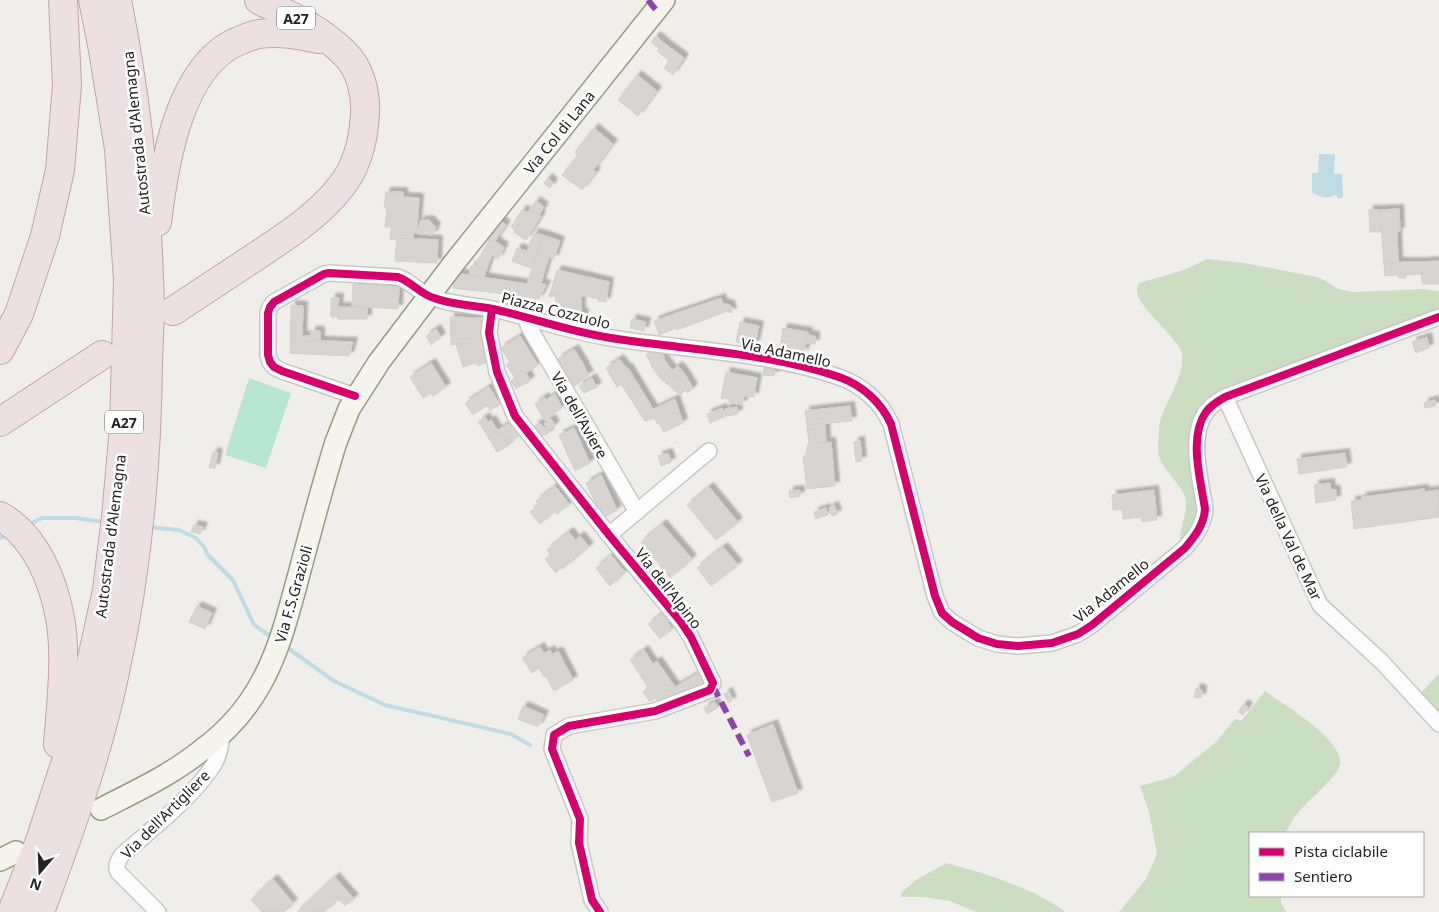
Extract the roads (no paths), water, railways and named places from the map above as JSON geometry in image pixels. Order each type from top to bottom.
[{"type":"highway","points":[[0,350],[19,314],[45,236],[60,170],[67,85],[63,0]]},
{"type":"highway","name":"Autostrada d'Alemagna","points":[[12,912],[41,838],[70,749],[87,682],[107,590],[124,427],[128,280],[119,149],[93,0]]},
{"type":"highway","name":"Autostrada d'Alemagna","points":[[40,912],[91,767],[113,682],[131,590],[140,521],[147,427],[150,279],[140,150],[127,48],[117,0]]},
{"type":"highway","name":"A27","points":[[173,311],[298,228],[334,194],[349,175],[358,156],[363,134],[366,100],[361,79],[347,55],[303,21],[259,0]]},
{"type":"highway","name":"A27","points":[[150,279],[161,191],[168,153],[174,130],[184,106],[193,85],[204,67],[233,43],[257,34],[289,33],[330,41]]},
{"type":"highway","points":[[0,422],[102,355]]},
{"type":"highway","name":"A27","points":[[0,516],[17,527],[35,550],[51,584],[60,618],[63,644],[60,724],[52,790],[41,838]]},
{"type":"main road","name":"Via Col di Lana","points":[[429,296],[664,0]]},
{"type":"main road","name":"Via F.S.Grazioli","points":[[100,809],[158,780],[203,750],[224,731],[249,702],[260,685],[272,660],[289,613],[342,423],[356,396],[429,296]]},
{"type":"street","points":[[356,396],[274,367],[268,355],[268,313],[270,307],[274,302],[324,274],[335,272],[398,277],[407,280],[429,296]]},
{"type":"street","name":"Piazza Cozzuolo","points":[[429,296],[442,301],[492,309],[608,338],[679,346]]},
{"type":"street","name":"Via dell'Alpino","points":[[492,309],[489,333],[497,372],[515,416],[609,536],[681,622],[691,637],[713,683],[710,690],[655,711],[569,726],[554,736],[552,749],[580,818],[579,843],[592,900],[600,912]]},
{"type":"street","name":"Via dell'Aviere","points":[[525,317],[530,329],[636,512]]},
{"type":"street","name":"Via Adamello","points":[[679,346],[783,362],[840,377],[854,383],[865,391],[886,413],[891,424],[935,596],[942,613],[963,630],[978,638],[997,644],[1018,646],[1041,645],[1067,639],[1078,634],[1184,548],[1195,536],[1204,520],[1205,514],[1197,450],[1198,429],[1206,412],[1225,397],[1439,317]]},
{"type":"street","name":"Via della Val de Mar","points":[[1225,397],[1320,605],[1382,662],[1439,724]]},
{"type":"street","points":[[609,536],[709,451]]},
{"type":"street","name":"Via dell'Artigliere","points":[[158,912],[118,872],[116,869],[118,862],[121,856],[186,798],[202,781],[214,764],[221,747],[224,731]]},
{"type":"water","points":[[1319,154],[1335,154],[1334,174],[1342,174],[1343,197],[1339,199],[1335,195],[1324,197],[1312,192],[1312,173],[1318,173]]},
{"type":"waterway","points":[[28,525],[42,518],[75,518],[105,522]]},
{"type":"waterway","points":[[149,527],[179,530],[196,538],[205,548],[207,554],[233,580],[254,625],[273,638]]},
{"type":"waterway","points":[[0,538],[8,534]]},
{"type":"waterway","points":[[285,646],[334,681],[385,705],[511,734],[530,745]]}]
